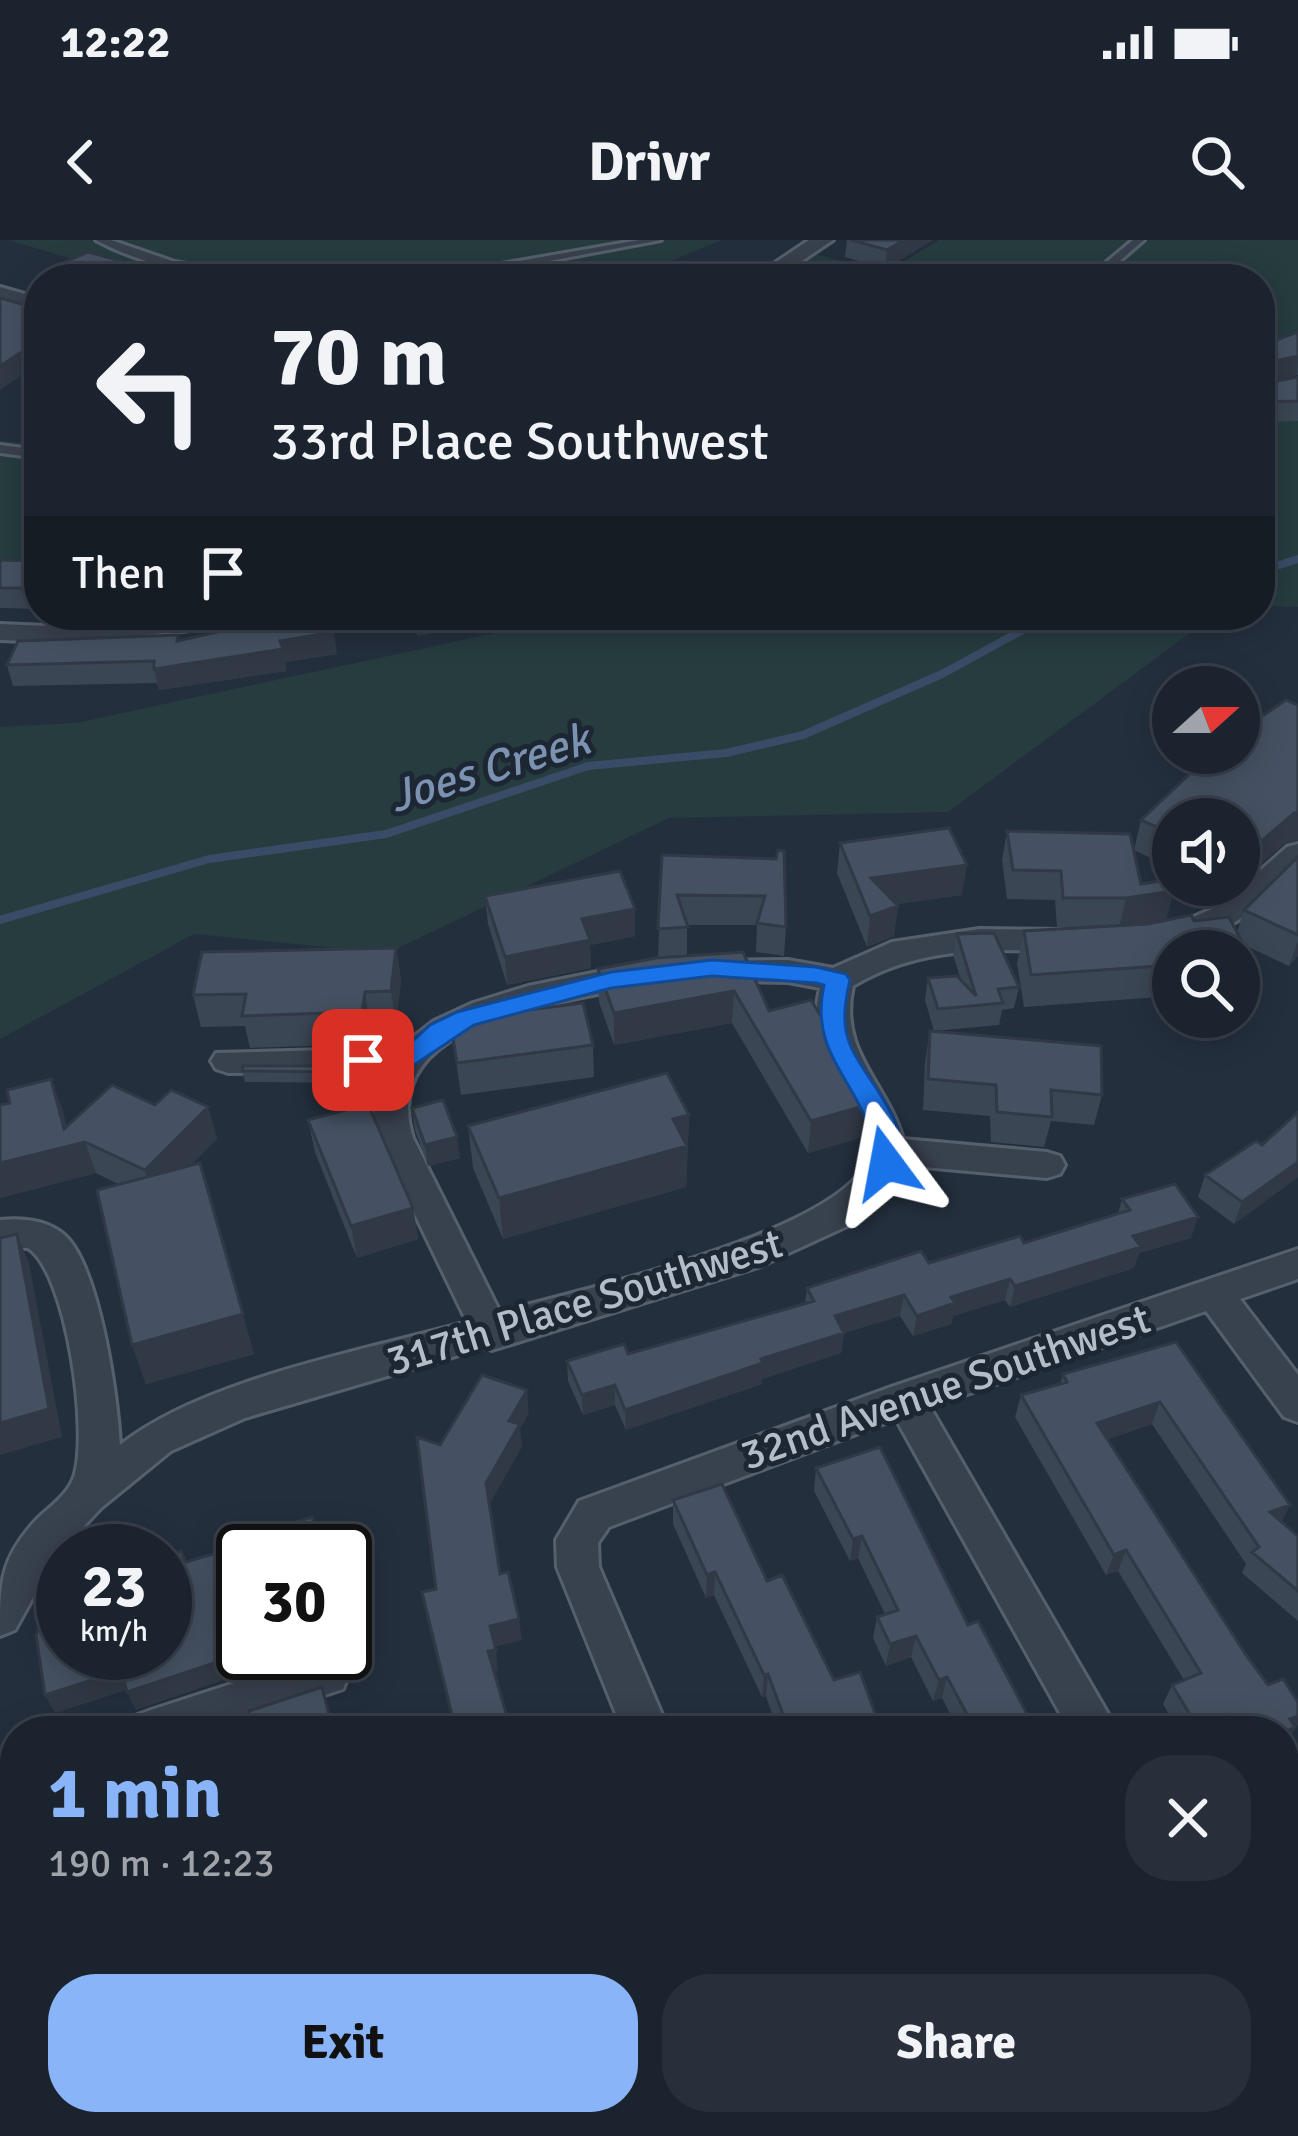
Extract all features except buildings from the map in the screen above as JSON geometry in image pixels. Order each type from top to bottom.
[{"type":"street","points":[[785,264],[823,240]]},
{"type":"street","points":[[0,632],[71,635],[118,630]]},
{"type":"street","points":[[1149,940],[1220,920],[1298,854]]},
{"type":"street","points":[[492,1334],[394,1130],[391,1095],[408,1060],[439,1032],[466,1018],[611,980],[712,968],[788,971],[838,980],[883,954],[940,941],[1107,943]]},
{"type":"street","points":[[838,980],[831,1010],[836,1044],[880,1116],[888,1151],[1047,1166]]},
{"type":"street","points":[[228,1061],[408,1060]]},
{"type":"street","name":"317th Place Southwest","points":[[0,1616],[41,1544],[87,1495],[157,1438],[217,1412],[745,1257],[811,1230],[868,1192],[884,1170],[888,1151]]},
{"type":"street","points":[[16,1234],[50,1242],[64,1261],[94,1392],[100,1444],[98,1468],[87,1495]]},
{"type":"street","name":"32nd Avenue Southwest","points":[[640,1716],[578,1567],[577,1540],[594,1514],[905,1399],[1298,1264]]},
{"type":"street","points":[[1215,1294],[1298,1406]]},
{"type":"street","points":[[905,1399],[1086,1716]]},
{"type":"street","points":[[197,1716],[308,1680]]},
{"type":"lane","points":[[101,240],[167,264]]},
{"type":"lane","points":[[519,264],[656,240]]},
{"type":"lane","points":[[1110,264],[1139,240]]},
{"type":"green space","points":[[8,240],[722,240],[664,264],[90,264]]},
{"type":"green space","points":[[939,240],[1298,240],[1298,337],[1275,340],[1275,264],[900,264]]},
{"type":"green space","points":[[804,251],[852,264],[784,264]]},
{"type":"green space","points":[[1298,408],[1298,607],[1275,606],[1275,410]]},
{"type":"green space","points":[[0,441],[24,443],[24,565],[0,561]]},
{"type":"green space","points":[[508,630],[1194,630],[948,812],[669,818],[388,953],[194,934],[0,1039],[0,727],[76,723]]},
{"type":"waterway","name":"Joes Creek","points":[[1275,566],[1298,559]]},
{"type":"waterway","name":"Joes Creek","points":[[0,920],[209,859],[386,834],[588,766],[726,753],[803,735],[942,674],[1023,630]]},
{"type":"route","points":[[363,1060],[408,1060],[439,1032],[466,1018],[520,1000],[611,980],[712,968],[816,975],[838,980],[831,1010],[836,1044],[880,1116],[887,1138],[886,1163]]}]
